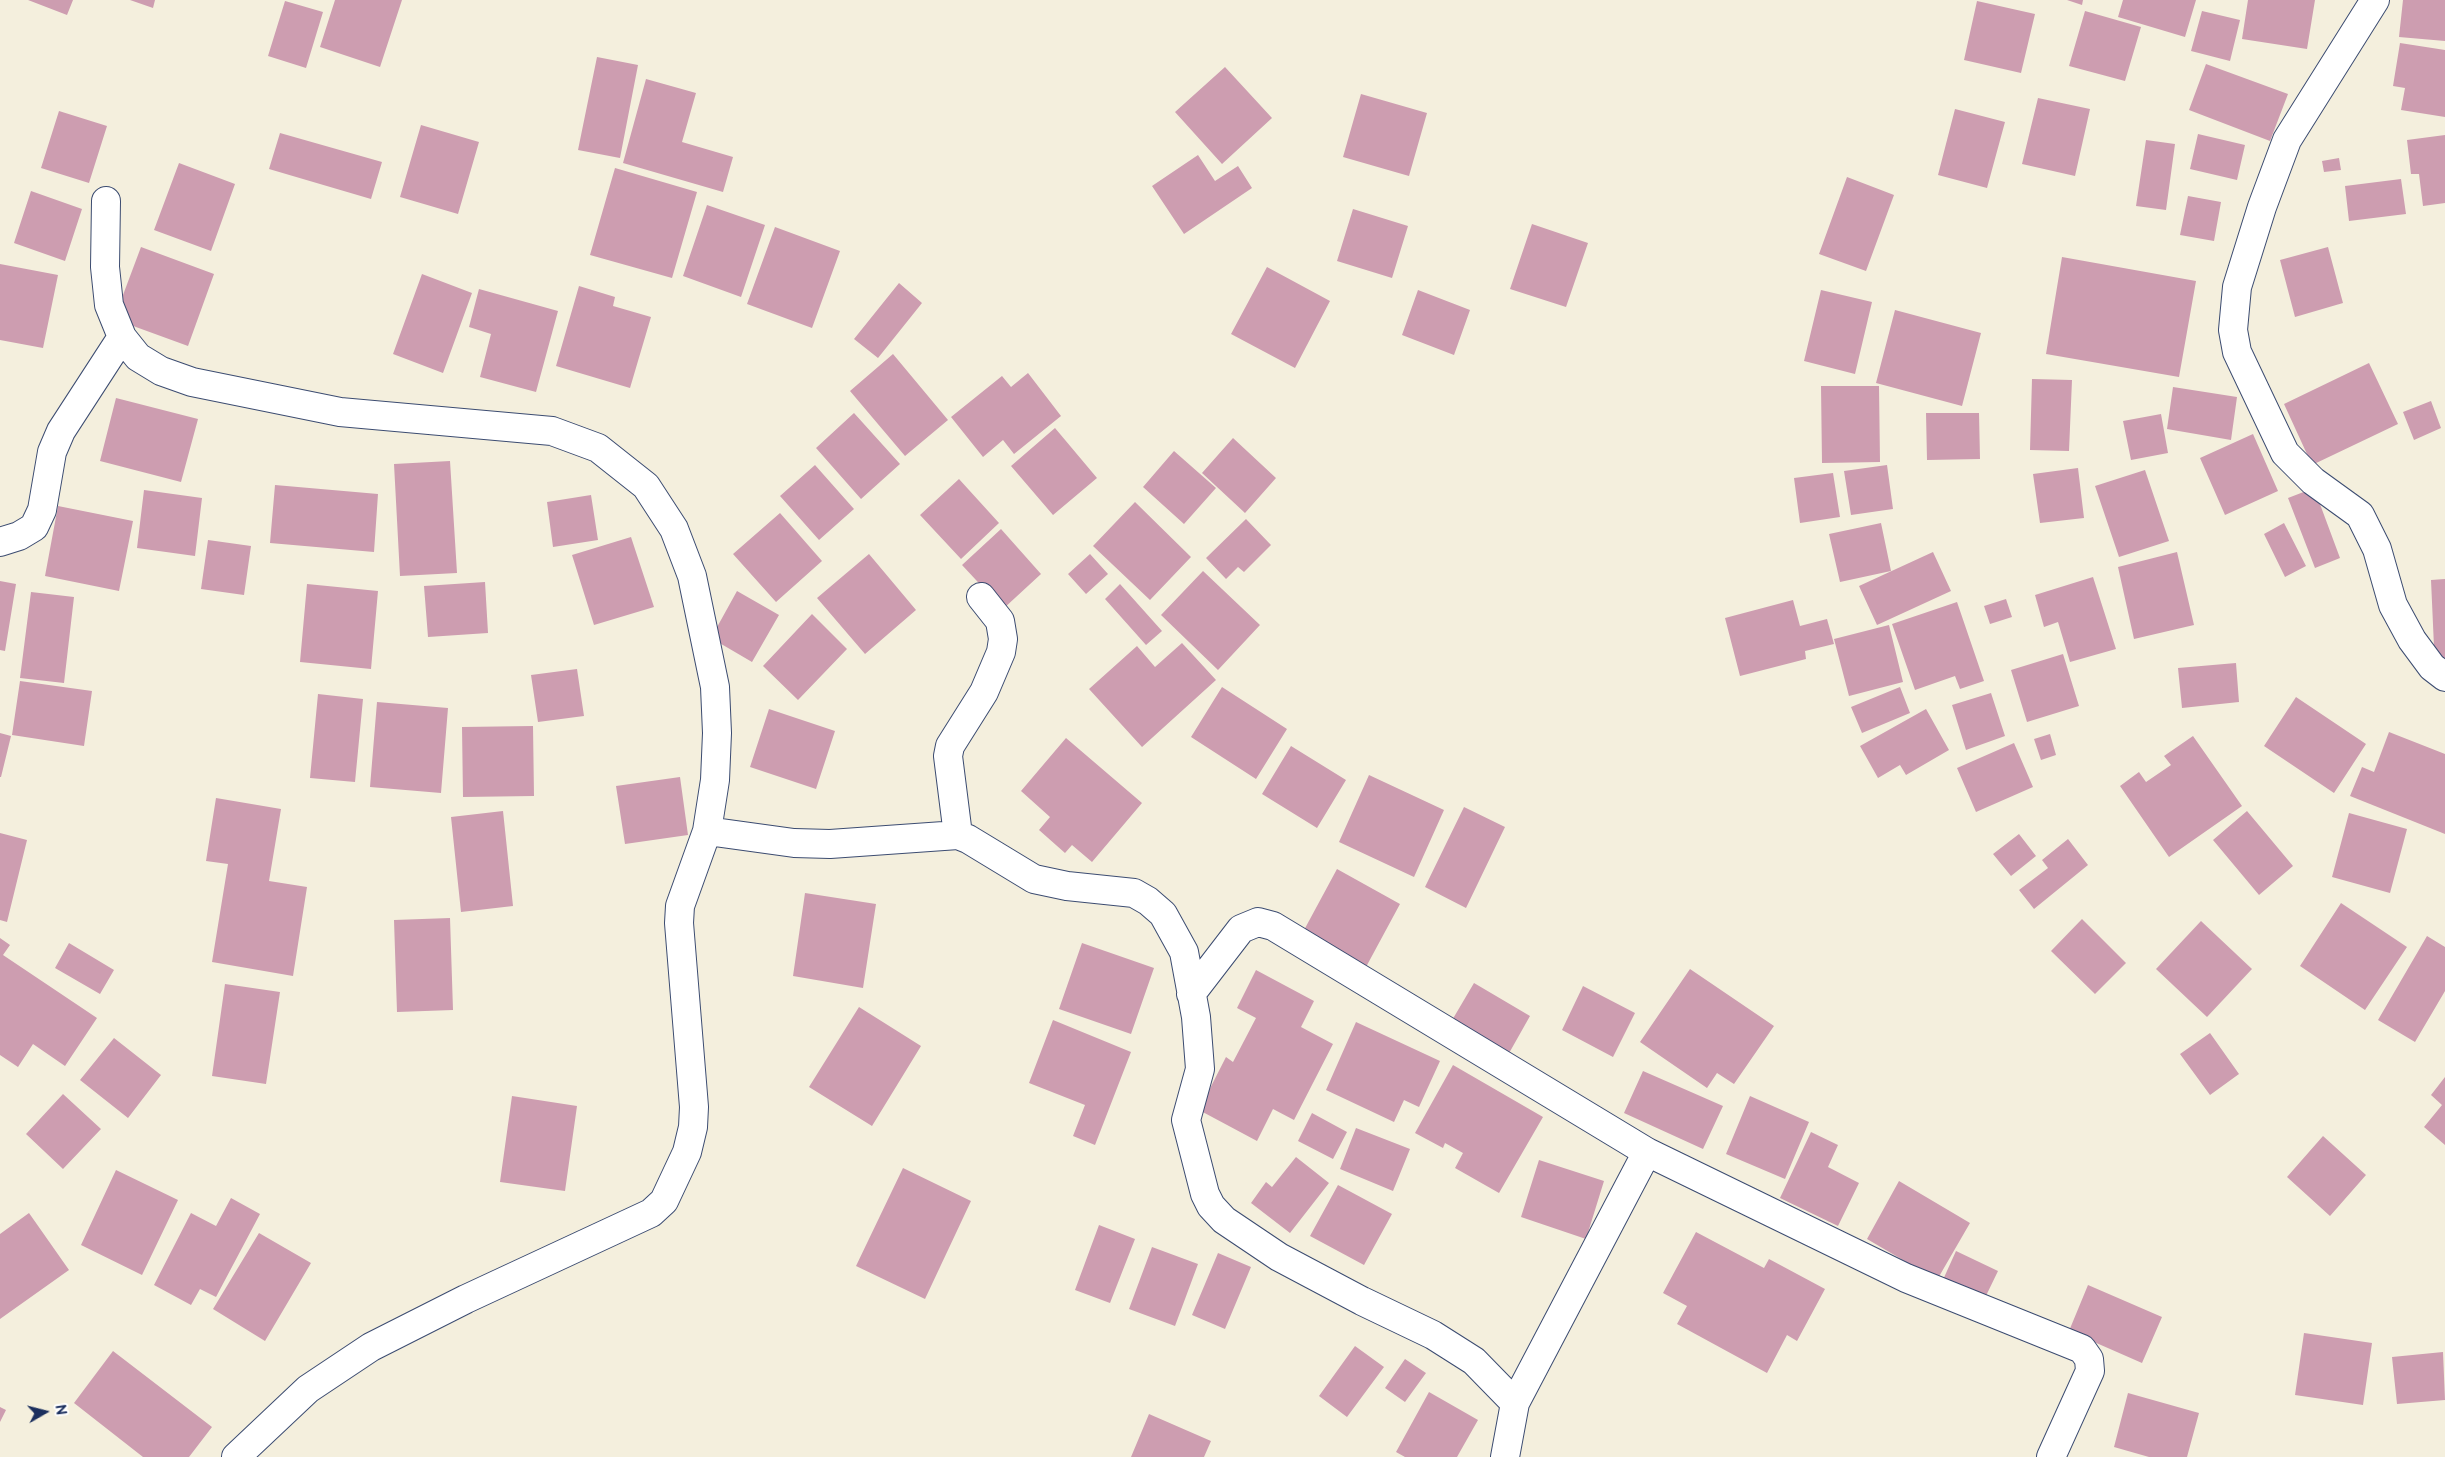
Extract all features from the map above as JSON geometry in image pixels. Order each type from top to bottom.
[{"type":"street","points":[[2375,0],[2284,147],[2262,207],[2237,287],[2233,330],[2237,352],[2285,453],[2313,480],[2360,515],[2377,549],[2393,605],[2417,647],[2432,667],[2445,677]]},
{"type":"street","points":[[106,201],[105,268],[109,305],[122,337],[138,357],[153,366],[192,382],[340,412],[552,431],[598,448],[646,486],[674,529],[692,576],[715,687],[717,733],[715,780],[707,831],[680,906],[679,923],[694,1107],[693,1127],[687,1152],[664,1201],[651,1213],[466,1299],[371,1347],[308,1389],[236,1457]]},
{"type":"street","points":[[0,542],[18,536],[34,527],[42,510],[52,452],[62,431],[122,337]]},
{"type":"street","points":[[958,835],[948,756],[950,746],[984,692],[1002,646],[1000,621],[981,597]]},
{"type":"street","points":[[707,831],[794,843],[830,844],[958,835],[1034,879],[1067,886],[1134,894],[1148,901],[1163,914],[1176,934],[1184,952],[1196,1017],[1200,1069],[1186,1120],[1205,1194],[1212,1206],[1224,1220],[1279,1257],[1453,1347],[1474,1361],[1515,1403]]},
{"type":"street","points":[[1191,994],[1240,929],[1258,922],[1273,926],[1647,1152],[1906,1278],[2082,1349],[2089,1359],[2090,1371],[2051,1457]]},
{"type":"street","points":[[1505,1457],[1515,1403],[1647,1152]]},
{"type":"building","points":[[28,0],[73,0],[67,15]]},
{"type":"building","points":[[130,0],[155,0],[153,8]]},
{"type":"building","points":[[335,0],[402,0],[380,67],[320,47]]},
{"type":"building","points":[[2067,0],[2083,0],[2082,5]]},
{"type":"building","points":[[2123,0],[2196,0],[2185,37],[2118,17]]},
{"type":"building","points":[[2248,0],[2315,0],[2307,49],[2242,39]]},
{"type":"building","points":[[2403,0],[2445,0],[2445,41],[2399,37]]},
{"type":"building","points":[[285,1],[323,12],[306,68],[268,56]]},
{"type":"building","points":[[1977,1],[2035,14],[2021,73],[1964,60]]},
{"type":"building","points":[[2085,11],[2141,27],[2125,81],[2069,66]]},
{"type":"building","points":[[2202,11],[2240,20],[2230,61],[2191,51]]},
{"type":"building","points":[[2400,43],[2445,50],[2445,117],[2401,110],[2405,88],[2393,86]]},
{"type":"building","points":[[597,57],[638,65],[620,158],[578,150]]},
{"type":"building","points":[[2206,64],[2288,94],[2270,141],[2189,110]]},
{"type":"building","points":[[1225,67],[1272,118],[1222,164],[1175,112]]},
{"type":"building","points":[[646,79],[696,93],[682,142],[733,157],[723,192],[623,163]]},
{"type":"building","points":[[1361,94],[1427,113],[1409,176],[1343,157]]},
{"type":"building","points":[[2038,98],[2090,109],[2075,176],[2022,164]]},
{"type":"building","points":[[1955,109],[2005,122],[1987,188],[1938,175]]},
{"type":"building","points":[[59,111],[107,126],[89,183],[41,168]]},
{"type":"building","points":[[421,125],[479,142],[458,214],[400,197]]},
{"type":"building","points":[[280,133],[382,162],[371,199],[269,169]]},
{"type":"building","points":[[2198,134],[2245,145],[2237,180],[2190,169]]},
{"type":"building","points":[[2445,135],[2445,203],[2423,206],[2419,174],[2411,174],[2407,140]]},
{"type":"building","points":[[2146,140],[2175,144],[2166,210],[2136,206]]},
{"type":"building","points":[[1198,155],[1215,181],[1238,166],[1252,188],[1184,234],[1152,186]]},
{"type":"building","points":[[2339,158],[2341,170],[2324,172],[2322,161]]},
{"type":"building","points":[[179,163],[235,184],[211,251],[154,230]]},
{"type":"building","points":[[615,168],[697,192],[672,278],[590,255]]},
{"type":"building","points":[[1847,177],[1894,195],[1866,271],[1819,254]]},
{"type":"building","points":[[2401,179],[2406,214],[2349,221],[2345,186]]},
{"type":"building","points":[[31,191],[82,209],[65,261],[14,243]]},
{"type":"building","points":[[2188,196],[2221,202],[2214,241],[2180,235]]},
{"type":"building","points":[[707,205],[765,225],[741,297],[683,276]]},
{"type":"building","points":[[1353,209],[1408,226],[1392,278],[1337,261]]},
{"type":"building","points":[[1532,224],[1588,243],[1566,307],[1510,289]]},
{"type":"building","points":[[775,227],[840,251],[812,328],[747,304]]},
{"type":"building","points":[[141,247],[214,274],[188,346],[114,319]]},
{"type":"building","points":[[2328,247],[2343,303],[2295,317],[2280,260]]},
{"type":"building","points":[[2062,257],[2196,281],[2179,377],[2046,354]]},
{"type":"building","points":[[0,264],[58,275],[43,348],[0,340]]},
{"type":"building","points":[[1267,267],[1330,301],[1295,368],[1231,334]]},
{"type":"building","points":[[422,274],[472,293],[443,373],[393,354]]},
{"type":"building","points":[[899,283],[922,303],[878,358],[854,339]]},
{"type":"building","points":[[579,286],[615,297],[613,306],[651,317],[630,388],[556,366]]},
{"type":"building","points":[[479,289],[558,311],[536,392],[480,377],[491,334],[469,327]]},
{"type":"building","points":[[1418,290],[1470,310],[1454,355],[1402,335]]},
{"type":"building","points":[[1821,290],[1872,302],[1855,374],[1804,361]]},
{"type":"building","points":[[1895,310],[1981,333],[1962,406],[1876,383]]},
{"type":"building","points":[[893,354],[948,420],[905,456],[850,391]]},
{"type":"building","points":[[2369,363],[2398,424],[2312,465],[2284,404]]},
{"type":"building","points":[[1028,373],[1061,416],[1014,454],[1003,440],[983,457],[951,417],[1002,376],[1011,387]]},
{"type":"building","points":[[2032,379],[2072,380],[2069,451],[2030,450]]},
{"type":"building","points":[[1821,386],[1879,386],[1880,462],[1822,463]]},
{"type":"building","points":[[2173,387],[2237,397],[2231,440],[2167,429]]},
{"type":"building","points":[[116,398],[198,419],[181,482],[100,461]]},
{"type":"building","points":[[2431,401],[2441,428],[2414,440],[2403,412]]},
{"type":"building","points":[[854,413],[900,464],[861,499],[816,448]]},
{"type":"building","points":[[1926,413],[1979,413],[1980,459],[1927,460]]},
{"type":"building","points":[[2161,414],[2168,453],[2131,460],[2123,421]]},
{"type":"building","points":[[1055,428],[1097,478],[1053,515],[1011,466]]},
{"type":"building","points":[[2253,434],[2278,491],[2225,515],[2200,458]]},
{"type":"building","points":[[1233,438],[1276,478],[1245,513],[1202,473]]},
{"type":"building","points":[[1174,451],[1216,488],[1184,524],[1143,487]]},
{"type":"building","points":[[450,461],[457,573],[400,576],[394,464]]},
{"type":"building","points":[[815,465],[854,509],[819,540],[780,496]]},
{"type":"building","points":[[1887,465],[1893,509],[1851,515],[1844,471]]},
{"type":"building","points":[[2078,468],[2084,518],[2040,523],[2033,474]]},
{"type":"building","points":[[2145,470],[2169,541],[2119,557],[2095,486]]},
{"type":"building","points":[[1833,473],[1840,517],[1800,523],[1794,478]]},
{"type":"building","points":[[959,479],[999,523],[961,559],[920,515]]},
{"type":"building","points":[[275,485],[378,494],[374,552],[270,543]]},
{"type":"building","points":[[2314,488],[2340,558],[2315,568],[2288,498]]},
{"type":"building","points":[[144,490],[202,498],[195,556],[137,548]]},
{"type":"building","points":[[591,495],[598,540],[553,547],[547,502]]},
{"type":"building","points":[[1135,502],[1191,557],[1150,600],[1093,546]]},
{"type":"building","points":[[58,506],[133,521],[119,591],[45,576]]},
{"type":"building","points":[[780,513],[822,561],[776,602],[733,554]]},
{"type":"building","points":[[1246,519],[1271,545],[1244,572],[1238,567],[1226,579],[1206,558]]},
{"type":"building","points":[[1881,523],[1891,571],[1840,582],[1829,534]]},
{"type":"building","points":[[2284,523],[2306,566],[2285,577],[2264,534]]},
{"type":"building","points":[[1001,529],[1041,574],[1003,609],[962,565]]},
{"type":"building","points":[[631,537],[654,607],[594,625],[572,555]]},
{"type":"building","points":[[208,540],[251,546],[244,595],[201,589]]},
{"type":"building","points":[[1933,552],[1951,591],[1877,625],[1859,586]]},
{"type":"building","points":[[2177,552],[2194,625],[2134,639],[2118,567]]},
{"type":"building","points":[[869,554],[916,610],[865,654],[817,598]]},
{"type":"building","points":[[1090,554],[1108,574],[1086,594],[1068,574]]},
{"type":"building","points":[[1203,571],[1260,625],[1218,670],[1161,615]]},
{"type":"building","points":[[2093,577],[2116,649],[2070,662],[2058,622],[2044,627],[2035,595]]},
{"type":"building","points":[[2445,579],[2445,668],[2435,669],[2431,580]]},
{"type":"building","points":[[0,581],[16,584],[5,651],[0,650]]},
{"type":"building","points":[[485,582],[488,633],[428,637],[424,586]]},
{"type":"building","points":[[307,584],[378,591],[371,669],[300,662]]},
{"type":"building","points":[[1120,584],[1162,631],[1146,645],[1105,599]]},
{"type":"building","points":[[737,591],[779,615],[752,662],[711,638]]},
{"type":"building","points":[[31,592],[74,597],[64,683],[20,678]]},
{"type":"building","points":[[2006,599],[2012,617],[1990,624],[1984,606]]},
{"type":"building","points":[[1793,600],[1800,626],[1827,619],[1834,644],[1805,651],[1806,659],[1740,676],[1725,618]]},
{"type":"building","points":[[1957,602],[1984,681],[1960,689],[1955,676],[1915,690],[1892,624]]},
{"type":"building","points":[[812,614],[847,649],[798,700],[763,666]]},
{"type":"building","points":[[1889,625],[1903,682],[1849,696],[1834,639]]},
{"type":"building","points":[[1182,643],[1216,680],[1142,747],[1089,689],[1137,646],[1155,667]]},
{"type":"building","points":[[2063,654],[2079,706],[2027,722],[2011,670]]},
{"type":"building","points":[[2236,663],[2239,702],[2182,708],[2178,668]]},
{"type":"building","points":[[577,669],[584,716],[538,722],[531,675]]},
{"type":"building","points":[[20,681],[92,691],[84,746],[12,735]]},
{"type":"building","points":[[1222,687],[1287,729],[1256,779],[1191,737]]},
{"type":"building","points":[[1900,687],[1910,713],[1862,733],[1851,707]]},
{"type":"building","points":[[1991,693],[2005,736],[1966,750],[1952,705]]},
{"type":"building","points":[[318,694],[363,699],[355,782],[310,778]]},
{"type":"building","points":[[2296,697],[2366,744],[2334,793],[2264,746]]},
{"type":"building","points":[[377,702],[448,708],[441,793],[370,787]]},
{"type":"building","points":[[769,709],[835,731],[816,789],[750,767]]},
{"type":"building","points":[[1926,709],[1949,750],[1906,775],[1900,765],[1878,778],[1860,746]]},
{"type":"building","points":[[533,726],[534,796],[463,797],[462,727]]},
{"type":"building","points":[[2389,732],[2445,754],[2445,834],[2350,796],[2362,767],[2374,772]]},
{"type":"building","points":[[0,733],[11,736],[1,777],[0,777]]},
{"type":"building","points":[[2050,734],[2056,755],[2041,760],[2034,739]]},
{"type":"building","points":[[2193,736],[2242,806],[2169,857],[2120,786],[2139,772],[2146,782],[2171,765],[2164,756]]},
{"type":"building","points":[[1066,738],[1142,803],[1092,862],[1072,845],[1065,853],[1039,830],[1050,817],[1021,791]]},
{"type":"building","points":[[2014,743],[2033,787],[1976,812],[1957,768]]},
{"type":"building","points":[[1291,746],[1346,780],[1317,828],[1262,794]]},
{"type":"building","points":[[1369,775],[1444,810],[1414,877],[1339,842]]},
{"type":"building","points":[[680,777],[688,835],[625,844],[616,786]]},
{"type":"building","points":[[216,798],[281,809],[269,881],[307,887],[293,976],[212,962],[228,864],[206,861]]},
{"type":"building","points":[[1464,807],[1505,827],[1466,908],[1425,887]]},
{"type":"building","points":[[503,811],[513,906],[461,912],[451,817]]},
{"type":"building","points":[[2247,811],[2293,866],[2259,895],[2213,840]]},
{"type":"building","points":[[2349,813],[2407,829],[2390,893],[2332,877]]},
{"type":"building","points":[[0,833],[27,840],[7,922],[0,920]]},
{"type":"building","points":[[2019,834],[2036,856],[2011,876],[1993,854]]},
{"type":"building","points":[[2068,839],[2088,865],[2034,909],[2019,890],[2048,868],[2042,860]]},
{"type":"building","points":[[1337,869],[1400,904],[1366,967],[1303,932]]},
{"type":"building","points":[[805,893],[876,904],[863,988],[793,976]]},
{"type":"building","points":[[2341,903],[2407,947],[2365,1010],[2300,966]]},
{"type":"building","points":[[450,918],[453,1010],[397,1012],[394,920]]},
{"type":"building","points":[[2082,919],[2126,963],[2095,994],[2051,951]]},
{"type":"building","points":[[2201,921],[2252,969],[2207,1017],[2156,969]]},
{"type":"building","points":[[2427,936],[2445,947],[2445,991],[2415,1042],[2378,1020]]},
{"type":"building","points":[[0,938],[10,945],[3,955],[97,1018],[65,1066],[33,1044],[18,1067],[0,1055]]},
{"type":"building","points":[[69,943],[114,970],[100,994],[55,968]]},
{"type":"building","points":[[1082,943],[1154,968],[1131,1034],[1059,1009]]},
{"type":"building","points":[[1690,969],[1774,1026],[1734,1084],[1717,1073],[1707,1088],[1640,1042]]},
{"type":"building","points":[[1256,970],[1314,1001],[1301,1027],[1333,1044],[1294,1120],[1273,1109],[1257,1141],[1199,1110],[1226,1057],[1233,1062],[1256,1018],[1237,1008]]},
{"type":"building","points":[[1474,983],[1530,1016],[1508,1055],[1451,1022]]},
{"type":"building","points":[[225,984],[280,992],[266,1084],[212,1076]]},
{"type":"building","points":[[1583,986],[1635,1013],[1613,1057],[1562,1030]]},
{"type":"building","points":[[859,1007],[921,1046],[872,1126],[809,1087]]},
{"type":"building","points":[[1053,1020],[1131,1052],[1095,1145],[1073,1136],[1085,1105],[1029,1083]]},
{"type":"building","points":[[1356,1022],[1440,1061],[1419,1107],[1404,1100],[1394,1122],[1326,1090]]},
{"type":"building","points":[[2210,1033],[2239,1074],[2210,1095],[2180,1054]]},
{"type":"building","points":[[114,1038],[161,1075],[128,1118],[80,1080]]},
{"type":"building","points":[[1453,1065],[1543,1117],[1499,1193],[1455,1168],[1463,1153],[1445,1143],[1443,1148],[1415,1133]]},
{"type":"building","points":[[1643,1071],[1723,1106],[1703,1149],[1624,1113]]},
{"type":"building","points":[[2445,1077],[2445,1145],[2424,1127],[2442,1105],[2431,1095]]},
{"type":"building","points":[[63,1094],[101,1129],[63,1169],[26,1134]]},
{"type":"building","points":[[512,1096],[577,1106],[565,1191],[500,1182]]},
{"type":"building","points":[[1750,1096],[1809,1122],[1785,1179],[1726,1154]]},
{"type":"building","points":[[1312,1113],[1347,1132],[1333,1159],[1298,1141]]},
{"type":"building","points":[[1356,1128],[1410,1149],[1393,1191],[1340,1169]]},
{"type":"building","points":[[1811,1132],[1838,1145],[1828,1167],[1859,1183],[1838,1226],[1780,1198]]},
{"type":"building","points":[[2323,1136],[2366,1175],[2330,1216],[2287,1177]]},
{"type":"building","points":[[1296,1157],[1329,1183],[1290,1233],[1251,1203],[1266,1182],[1272,1187]]},
{"type":"building","points":[[1539,1160],[1604,1181],[1586,1239],[1521,1217]]},
{"type":"building","points":[[903,1168],[971,1201],[925,1299],[856,1266]]},
{"type":"building","points":[[116,1170],[178,1200],[142,1275],[81,1245]]},
{"type":"building","points":[[1899,1181],[1970,1223],[1937,1280],[1867,1239]]},
{"type":"building","points":[[1338,1185],[1392,1214],[1364,1265],[1310,1236]]},
{"type":"building","points":[[231,1198],[260,1214],[216,1297],[200,1289],[191,1305],[154,1285],[191,1213],[216,1226]]},
{"type":"building","points":[[29,1213],[69,1270],[0,1319],[0,1234]]},
{"type":"building","points":[[1099,1225],[1135,1239],[1110,1303],[1075,1290]]},
{"type":"building","points":[[1696,1232],[1764,1268],[1769,1259],[1825,1289],[1797,1341],[1787,1335],[1767,1373],[1677,1324],[1687,1306],[1663,1293]]},
{"type":"building","points":[[259,1233],[311,1263],[265,1341],[213,1309]]},
{"type":"building","points":[[1152,1247],[1198,1264],[1175,1326],[1129,1309]]},
{"type":"building","points":[[1956,1251],[1998,1271],[1983,1302],[1942,1282]]},
{"type":"building","points":[[1218,1253],[1251,1267],[1225,1329],[1192,1315]]},
{"type":"building","points":[[2088,1285],[2162,1317],[2142,1363],[2069,1331]]},
{"type":"building","points":[[2304,1333],[2372,1343],[2363,1405],[2295,1395]]},
{"type":"building","points":[[1355,1346],[1384,1367],[1347,1417],[1319,1396]]},
{"type":"building","points":[[113,1351],[212,1427],[189,1457],[143,1457],[74,1403]]},
{"type":"building","points":[[2443,1352],[2445,1400],[2397,1404],[2392,1357]]},
{"type":"building","points":[[1405,1359],[1426,1373],[1405,1402],[1385,1388]]},
{"type":"building","points":[[1429,1392],[1478,1420],[1457,1457],[1405,1457],[1396,1452]]},
{"type":"building","points":[[2128,1393],[2199,1413],[2187,1457],[2149,1457],[2114,1447]]},
{"type":"building","points":[[0,1407],[6,1410],[0,1422]]},
{"type":"building","points":[[1149,1414],[1211,1441],[1204,1457],[1131,1457]]}]
